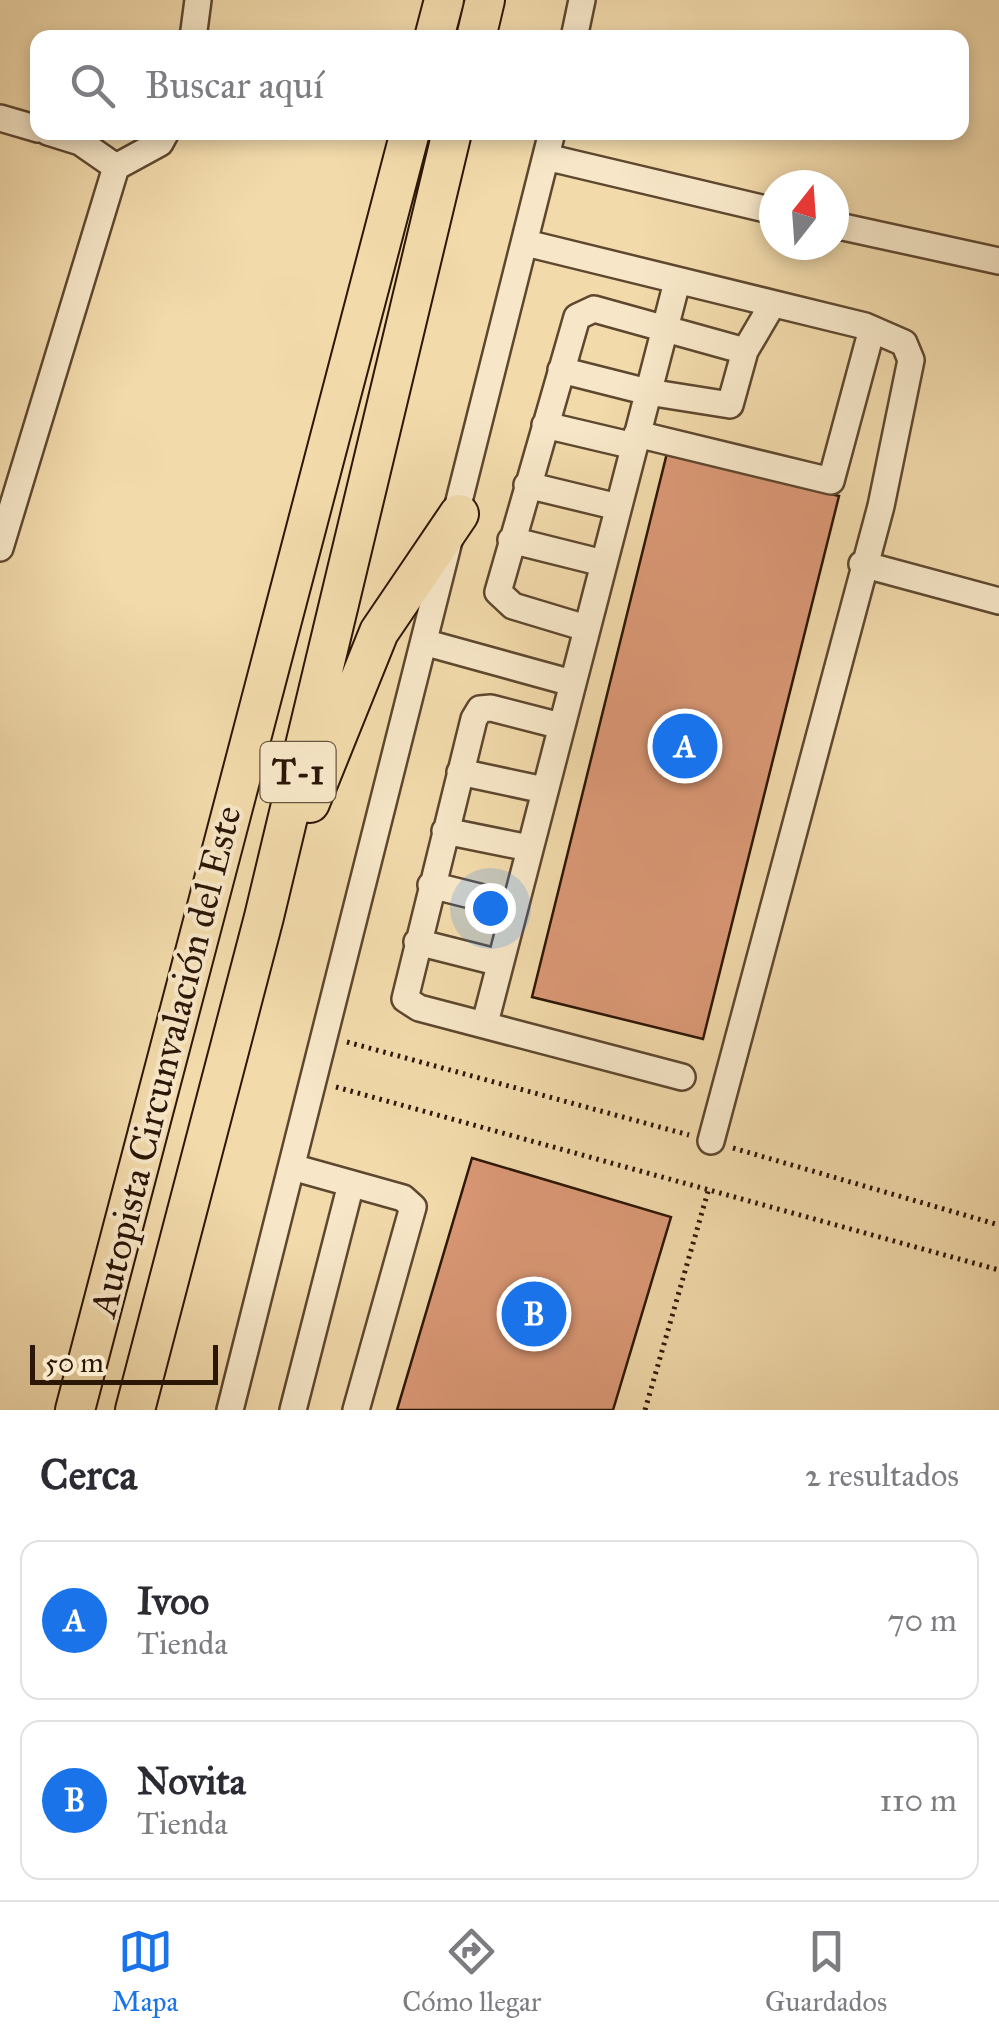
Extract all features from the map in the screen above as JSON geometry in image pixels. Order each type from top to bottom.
[{"type":"highway","points":[[436,30],[444,0]]},
{"type":"highway","points":[[478,30],[486,0]]},
{"type":"highway","name":"Autopista Circunvalación del Este","points":[[75,1410],[408,140]]},
{"type":"highway","name":"Autopista Circunvalación del Este","points":[[136,1410],[264,916],[450,140]]},
{"type":"highway","points":[[264,916],[380,632],[460,514]]},
{"type":"street","points":[[193,30],[198,0]]},
{"type":"street","points":[[576,30],[582,0]]},
{"type":"street","points":[[0,118],[30,127]]},
{"type":"street","points":[[74,140],[116,167]]},
{"type":"street","points":[[0,548],[116,167],[161,140]]},
{"type":"street","points":[[230,1410],[460,514],[549,145],[759,207]]},
{"type":"street","points":[[849,228],[999,261]]},
{"type":"street","points":[[526,243],[872,329],[904,343],[911,360],[881,506],[862,564],[711,1142]]},
{"type":"street","points":[[485,1023],[676,282]]},
{"type":"street","points":[[561,370],[648,392],[730,405],[745,351],[772,305]]},
{"type":"street","points":[[586,628],[500,600],[499,581],[577,316],[594,310],[745,351]]},
{"type":"street","points":[[545,425],[831,481],[872,329]]},
{"type":"street","points":[[527,485],[618,508]]},
{"type":"street","points":[[511,540],[603,563]]},
{"type":"street","points":[[862,564],[999,601]]},
{"type":"street","points":[[427,644],[572,682]]},
{"type":"street","points":[[561,726],[480,709],[404,991],[409,1004],[682,1077]]},
{"type":"street","points":[[460,772],[544,790]]},
{"type":"street","points":[[445,831],[530,848]]},
{"type":"street","points":[[431,885],[515,906]]},
{"type":"street","points":[[416,942],[500,963]]},
{"type":"street","points":[[292,1167],[403,1198],[413,1214],[356,1410]]},
{"type":"street","points":[[293,1410],[351,1184]]},
{"type":"path","points":[[326,1037],[999,1224]]},
{"type":"path","points":[[314,1082],[999,1270]]},
{"type":"path","points":[[645,1410],[709,1188]]},
{"type":"building","points":[[667,453],[839,496],[703,1039],[532,997]]},
{"type":"building","points":[[472,1158],[671,1217],[613,1410],[397,1410]]},
{"type":"place","name":"Ivoo","points":[[685,746]]},
{"type":"place","name":"Novita","points":[[534,1314]]}]
